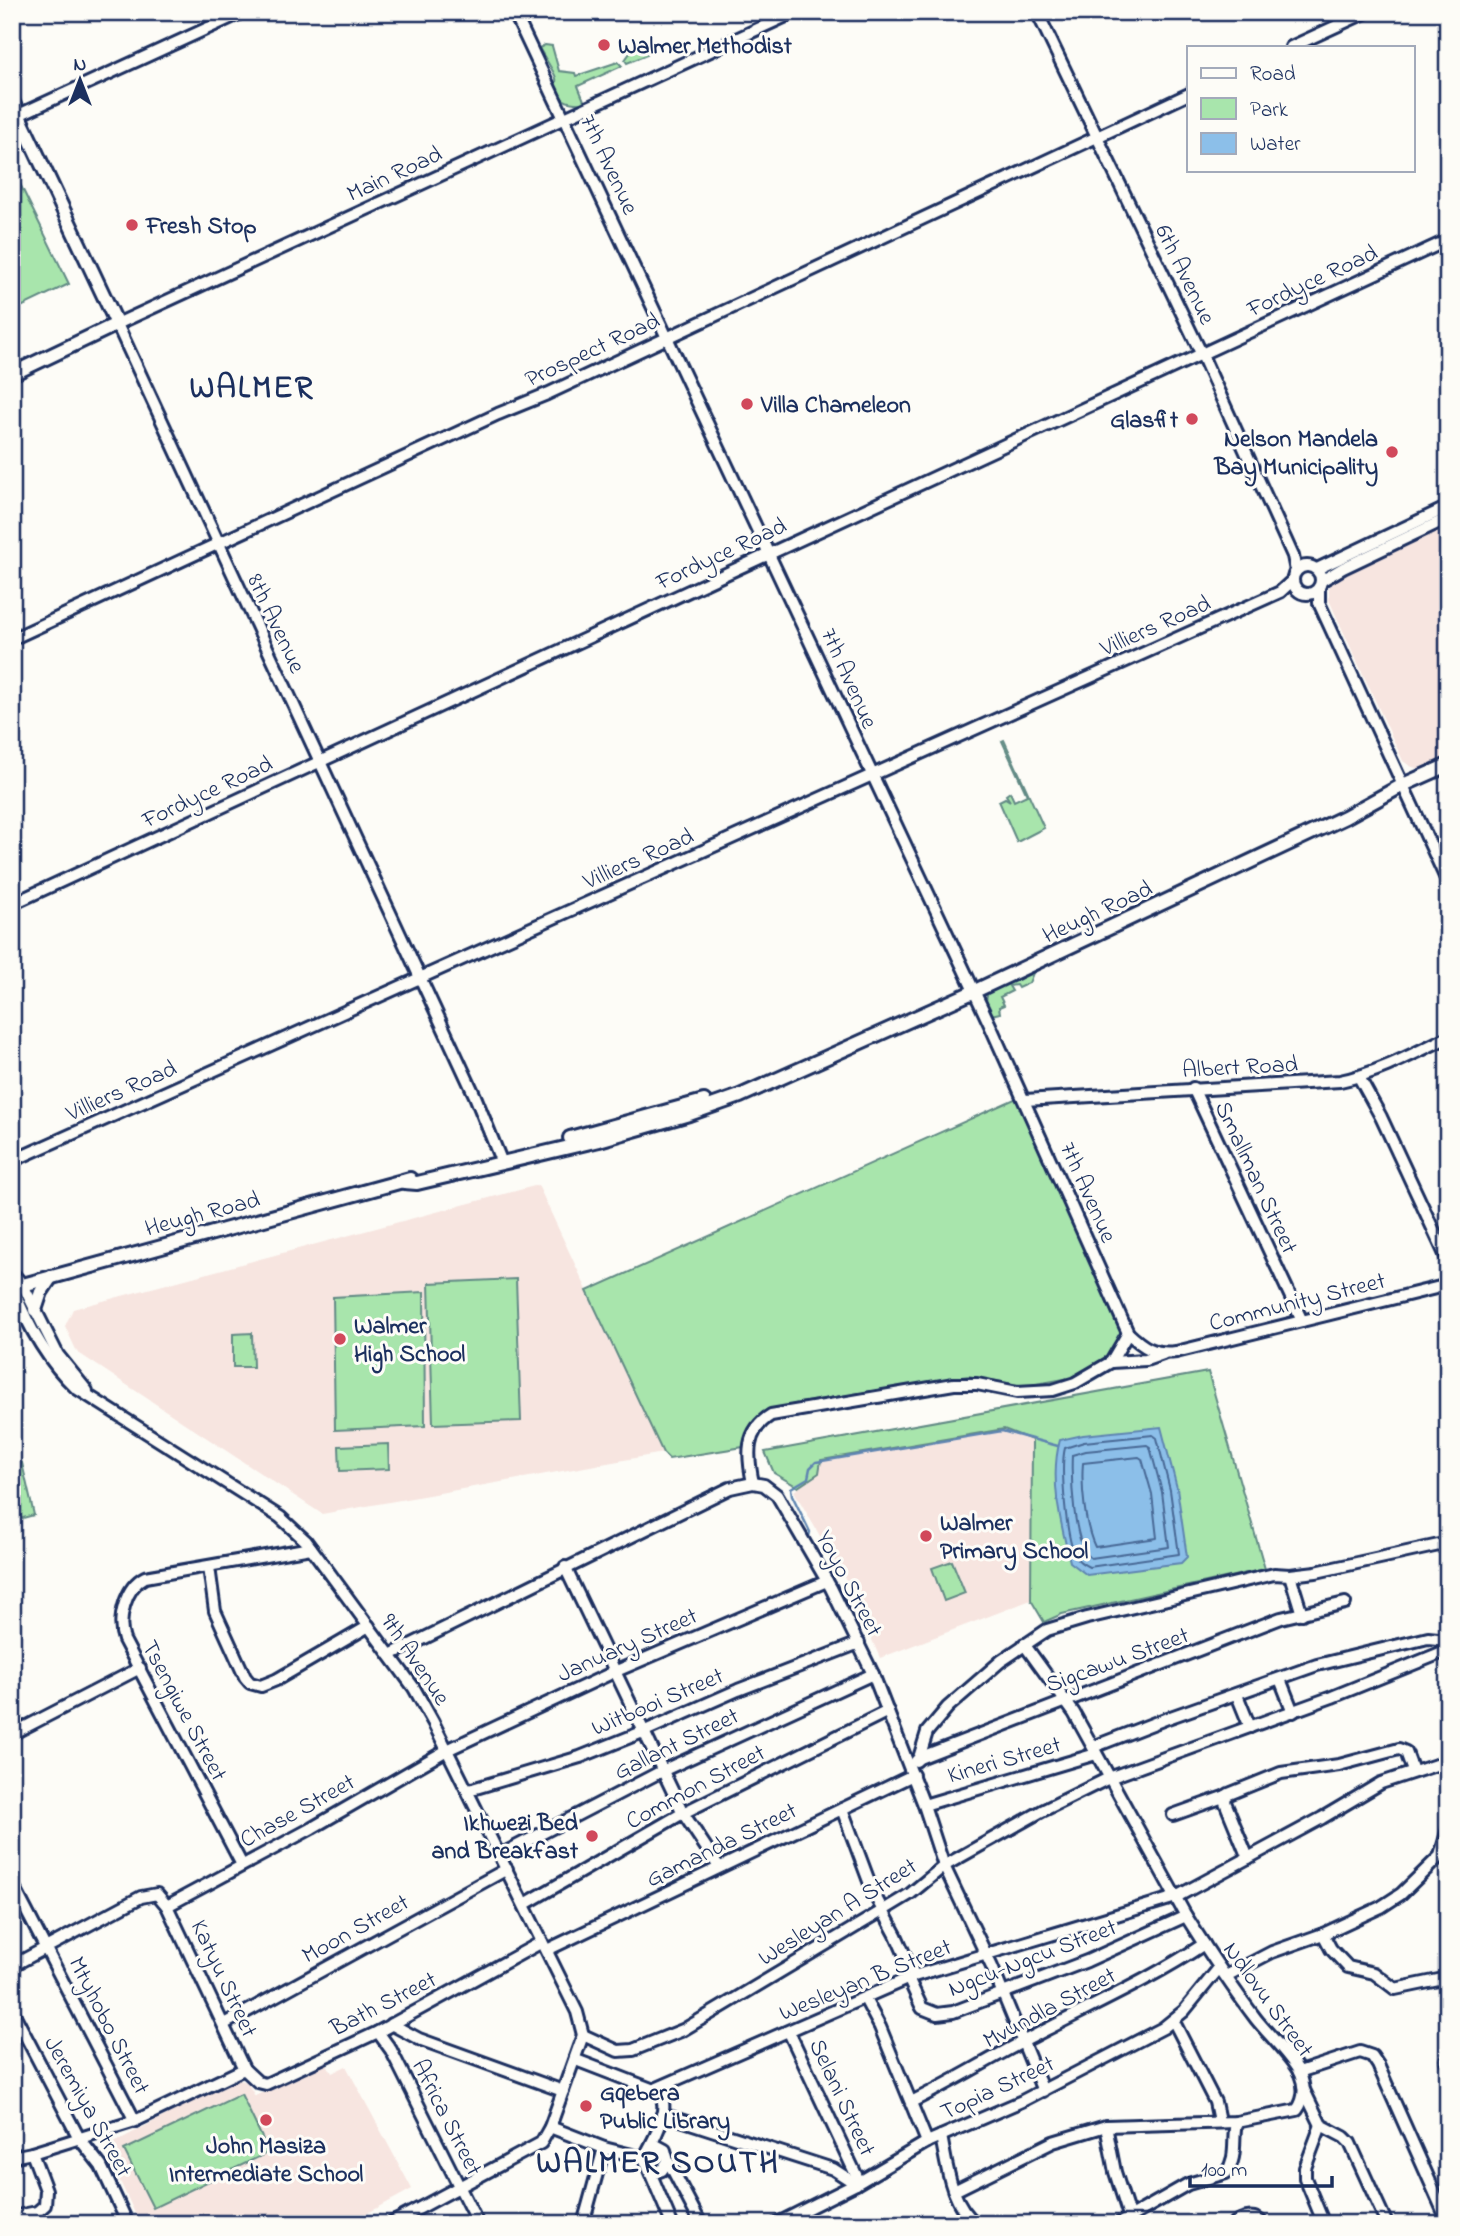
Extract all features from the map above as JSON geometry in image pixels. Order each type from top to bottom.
[{"type":"main road","name":"8th Avenue","points":[[12,101],[16,116],[117,324]]},
{"type":"main road","name":"Main Road","points":[[12,374],[117,324]]},
{"type":"main road","name":"Heugh Road","points":[[15,1286],[404,1182],[417,1183],[760,1086],[975,991],[1345,817],[1403,785],[1448,765]]},
{"type":"main road","points":[[35,1310],[41,1292],[51,1277]]},
{"type":"street","points":[[16,116],[243,12]]},
{"type":"street","name":"7th Avenue","points":[[514,12],[975,991],[1128,1333]]},
{"type":"street","name":"Main Road","points":[[117,324],[795,12]]},
{"type":"street","name":"6th Avenue","points":[[1037,12],[1202,355],[1302,575],[1316,588],[1320,603],[1448,883]]},
{"type":"street","points":[[1293,46],[1367,12]]},
{"type":"street","name":"Prospect Road","points":[[12,639],[1187,95]]},
{"type":"street","name":"Fordyce Road","points":[[12,904],[1448,240]]},
{"type":"street","name":"8th Avenue","points":[[117,324],[489,1125],[501,1159]]},
{"type":"street","name":"Villiers Road","points":[[12,1161],[1280,592],[1302,575],[1448,507]]},
{"type":"street","points":[[1316,588],[1349,565],[1448,518]]},
{"type":"street","points":[[1302,575],[1320,573],[1316,588]]},
{"type":"street","name":"Albert Road","points":[[1025,1100],[1193,1088],[1321,1083],[1359,1077],[1448,1037]]},
{"type":"street","points":[[1359,1077],[1381,1117],[1448,1261]]},
{"type":"street","name":"Smallman Street","points":[[1193,1088],[1302,1321]]},
{"type":"street","name":"9th Avenue","points":[[12,1273],[15,1286],[51,1360],[76,1388],[280,1517],[301,1534],[414,1688],[469,1790],[525,1904],[577,2012],[583,2035]]},
{"type":"street","name":"Community Street","points":[[1111,1362],[1146,1360],[1160,1353],[1448,1285]]},
{"type":"street","name":"9th Avenue","points":[[15,1286],[35,1310],[58,1355],[98,1403]]},
{"type":"street","points":[[390,1655],[730,1488],[753,1483],[750,1470],[751,1437],[758,1423],[771,1415],[954,1384],[977,1384],[1017,1392],[1053,1391],[1075,1383],[1111,1362],[1128,1333],[1145,1348],[1160,1353]]},
{"type":"street","name":"Yoyo Street","points":[[753,1483],[764,1485],[777,1495],[859,1643],[912,1772],[944,1866],[1003,1993],[1043,2091]]},
{"type":"street","points":[[912,1772],[927,1732],[948,1707],[1001,1661],[1047,1630],[1274,1574],[1316,1572],[1448,1543]]},
{"type":"street","name":"Tsengiwe Street","points":[[242,1865],[124,1640],[121,1629],[131,1589],[145,1577],[311,1548]]},
{"type":"street","points":[[209,1567],[218,1620],[246,1677],[255,1685],[261,1686],[276,1680],[369,1626]]},
{"type":"street","points":[[565,1567],[683,1813],[719,1867]]},
{"type":"street","points":[[1290,1575],[1302,1614]]},
{"type":"street","name":"January Street","points":[[447,1750],[614,1672],[827,1581]]},
{"type":"street","name":"Sigcawu Street","points":[[919,1758],[1282,1618],[1345,1603]]},
{"type":"street","name":"Kineri Street","points":[[924,1805],[1095,1751],[1165,1719],[1317,1665],[1428,1638],[1448,1640]]},
{"type":"street","name":"Witbooi Street","points":[[469,1790],[580,1757],[738,1690],[859,1643]]},
{"type":"street","name":"Ndlovu Street","points":[[954,2191],[1053,2142],[1106,2126],[1236,2122],[1297,2110],[1302,2103],[1304,2090],[1299,2072],[1236,1993],[1186,1916],[1065,1700],[1024,1644]]},
{"type":"street","name":"Wesleyan A Street","points":[[583,2035],[618,2051],[633,2050],[683,2030],[883,1911],[910,1894],[944,1866],[1042,1811],[1109,1778],[1293,1712],[1448,1650]]},
{"type":"street","points":[[12,1734],[140,1668]]},
{"type":"street","name":"Gallant Street","points":[[500,1855],[662,1771],[873,1674]]},
{"type":"street","points":[[1280,1679],[1293,1712]]},
{"type":"street","points":[[1237,1695],[1250,1727]]},
{"type":"street","name":"Common Street","points":[[525,1904],[683,1813],[888,1710]]},
{"type":"street","points":[[1173,1815],[1281,1773],[1339,1765],[1399,1749],[1406,1752],[1413,1771]]},
{"type":"street","name":"Chase Street","points":[[167,1906],[447,1750]]},
{"type":"street","name":"Wesleyan B Street","points":[[655,2089],[912,1978],[1176,1897],[1381,1783],[1448,1761]]},
{"type":"street","name":"Gamanda Street","points":[[544,1946],[842,1809],[912,1772]]},
{"type":"street","points":[[1226,1796],[1225,1801],[1248,1858]]},
{"type":"street","name":"Ngcu-Ngcu Street","points":[[842,1809],[873,1892],[896,1935],[919,2005],[926,2011],[937,2014],[953,2012],[1087,1961],[1186,1916]]},
{"type":"street","points":[[1223,1972],[1323,1934],[1381,1907],[1401,1894],[1444,1854],[1448,1829]]},
{"type":"street","name":"Moon Street","points":[[224,2024],[507,1869]]},
{"type":"street","name":"Mtyhobo Street","points":[[12,1883],[16,1899],[48,1948],[135,2121]]},
{"type":"street","points":[[12,1966],[150,1894],[160,1896],[167,1906]]},
{"type":"street","name":"Katyu Street","points":[[167,1906],[244,2069]]},
{"type":"street","points":[[1323,1934],[1331,1949],[1348,1967],[1374,1973],[1395,1989],[1448,1978]]},
{"type":"street","name":"Mvundla Street","points":[[911,2102],[964,2076],[1023,2041],[1150,1977],[1204,1944]]},
{"type":"street","name":"Bath Street","points":[[244,2069],[258,2082],[266,2084],[378,2032],[544,1946]]},
{"type":"street","name":"Topia Street","points":[[776,2224],[858,2182],[927,2142],[1043,2091],[1174,2022],[1223,1972]]},
{"type":"street","points":[[865,1999],[880,2027],[927,2142]]},
{"type":"street","name":"Jeremiya Street","points":[[12,2010],[15,2024],[79,2138],[101,2166],[128,2224]]},
{"type":"street","points":[[1174,2022],[1215,2102],[1219,2121]]},
{"type":"street","points":[[391,2024],[419,2039],[564,2091]]},
{"type":"street","name":"Africa Street","points":[[378,2032],[391,2050],[478,2224]]},
{"type":"street","name":"Selani Street","points":[[789,2032],[858,2182]]},
{"type":"street","points":[[394,2223],[541,2143],[564,2091],[583,2035]]},
{"type":"street","points":[[1299,2072],[1360,2052],[1372,2056],[1448,2221]]},
{"type":"street","points":[[576,2060],[655,2089],[662,2097],[663,2115],[644,2158]]},
{"type":"street","name":"Mtyhobo Street","points":[[12,2157],[135,2121],[244,2069]]},
{"type":"street","points":[[1304,2090],[1321,2125],[1350,2143],[1387,2224]]},
{"type":"street","points":[[663,2115],[833,2169],[858,2182]]},
{"type":"street","points":[[1118,2224],[1131,2221],[1188,2184],[1226,2174],[1234,2157],[1233,2136],[1236,2122]]},
{"type":"street","points":[[1321,2125],[1305,2168],[1305,2178],[1325,2224]]},
{"type":"street","points":[[1106,2126],[1115,2172],[1131,2221]]},
{"type":"street","points":[[550,2127],[604,2148],[644,2158]]},
{"type":"street","points":[[941,2136],[954,2191],[966,2215],[977,2224]]},
{"type":"street","points":[[652,2143],[665,2150],[668,2161],[702,2224]]},
{"type":"street","points":[[583,2224],[604,2148]]},
{"type":"street","points":[[12,2217],[37,2212],[45,2205],[46,2190],[32,2153]]},
{"type":"street","points":[[644,2158],[672,2224]]},
{"type":"street","points":[[650,2171],[654,2173],[662,2170],[668,2161]]},
{"type":"street","points":[[1233,2224],[1248,2217],[1259,2221]]},
{"type":"shaded area","points":[[1448,522],[1448,756],[1419,769],[1403,761],[1329,600],[1329,588],[1332,579]]},
{"type":"shaded area","name":"Walmer High School","points":[[538,1185],[663,1453],[322,1514],[77,1352],[65,1326],[73,1309]]},
{"type":"shaded area","name":"Walmer Primary School","points":[[1004,1429],[1032,1440],[1031,1600],[880,1658],[846,1581],[794,1491],[819,1473],[820,1460]]},
{"type":"shaded area","name":"John Masiza Intermediate School","points":[[325,2060],[332,2073],[346,2066],[412,2189],[348,2224],[140,2224],[109,2158],[111,2144],[235,2079],[247,2082],[255,2096]]},
{"type":"green space","points":[[643,45],[647,55],[627,63],[625,60],[632,50]]},
{"type":"green space","points":[[552,46],[559,71],[575,73],[576,76],[618,62],[622,66],[578,86],[585,103],[568,102],[558,94],[555,76],[539,48]]},
{"type":"green space","points":[[20,184],[69,284],[21,307],[12,290],[12,188]]},
{"type":"green space","points":[[1004,740],[1044,828],[1017,842],[999,801],[1005,798],[1010,801],[1006,795],[1010,792],[1014,801],[1027,795],[1002,741]]},
{"type":"green space","points":[[1028,970],[1033,973],[1029,983],[1018,988],[1016,985],[1009,986],[1012,991],[1000,997],[1004,1005],[999,1007],[1000,1013],[991,1015],[986,1001],[988,991],[1005,981],[1018,980]]},
{"type":"green space","points":[[1019,1097],[1120,1323],[1121,1338],[1115,1352],[1099,1364],[1070,1378],[1025,1386],[968,1376],[799,1403],[763,1412],[750,1426],[743,1447],[669,1459],[663,1453],[587,1291]]},
{"type":"green space","points":[[516,1279],[521,1421],[433,1424],[429,1283]]},
{"type":"green space","points":[[424,1292],[425,1426],[335,1430],[333,1297]]},
{"type":"green space","points":[[252,1333],[253,1367],[233,1367],[233,1334]]},
{"type":"green space","points":[[1208,1372],[1265,1569],[1062,1614],[1044,1622],[1031,1600],[1032,1440],[1004,1429],[821,1460],[819,1473],[798,1487],[774,1473],[765,1452]]},
{"type":"green space","points":[[388,1444],[389,1469],[340,1471],[339,1446]]},
{"type":"green space","points":[[22,1463],[34,1515],[12,1521],[12,1465]]},
{"type":"green space","points":[[952,1561],[965,1593],[944,1601],[932,1568]]},
{"type":"green space","points":[[241,2094],[269,2152],[153,2208],[124,2150]]},
{"type":"water","points":[[1161,1427],[1177,1488],[1187,1557],[1181,1563],[1087,1575],[1070,1562],[1060,1517],[1056,1470],[1060,1440]]},
{"type":"waterway","points":[[808,1540],[810,1532],[791,1488],[808,1478],[810,1468],[816,1462],[1002,1431],[1058,1446]]},
{"type":"place","name":"Walmer Methodist","points":[[604,45]]},
{"type":"place","name":"Fresh Stop","points":[[132,225]]},
{"type":"place","name":"Villa Chameleon","points":[[747,404]]},
{"type":"place","name":"Glasfit","points":[[1192,419]]},
{"type":"place","name":"Nelson Mandela Bay Municipality","points":[[1392,452]]},
{"type":"place","name":"Walmer High School","points":[[340,1339]]},
{"type":"place","name":"Walmer Primary School","points":[[926,1536]]},
{"type":"place","name":"Ikhwezi Bed and Breakfast","points":[[592,1836]]},
{"type":"place","name":"Gqebera Public Library","points":[[586,2106]]},
{"type":"place","name":"John Masiza Intermediate School","points":[[266,2120]]},
{"type":"district","name":"WALMER","points":[[252,386]]},
{"type":"district","name":"WALMER SOUTH","points":[[658,2161]]}]
